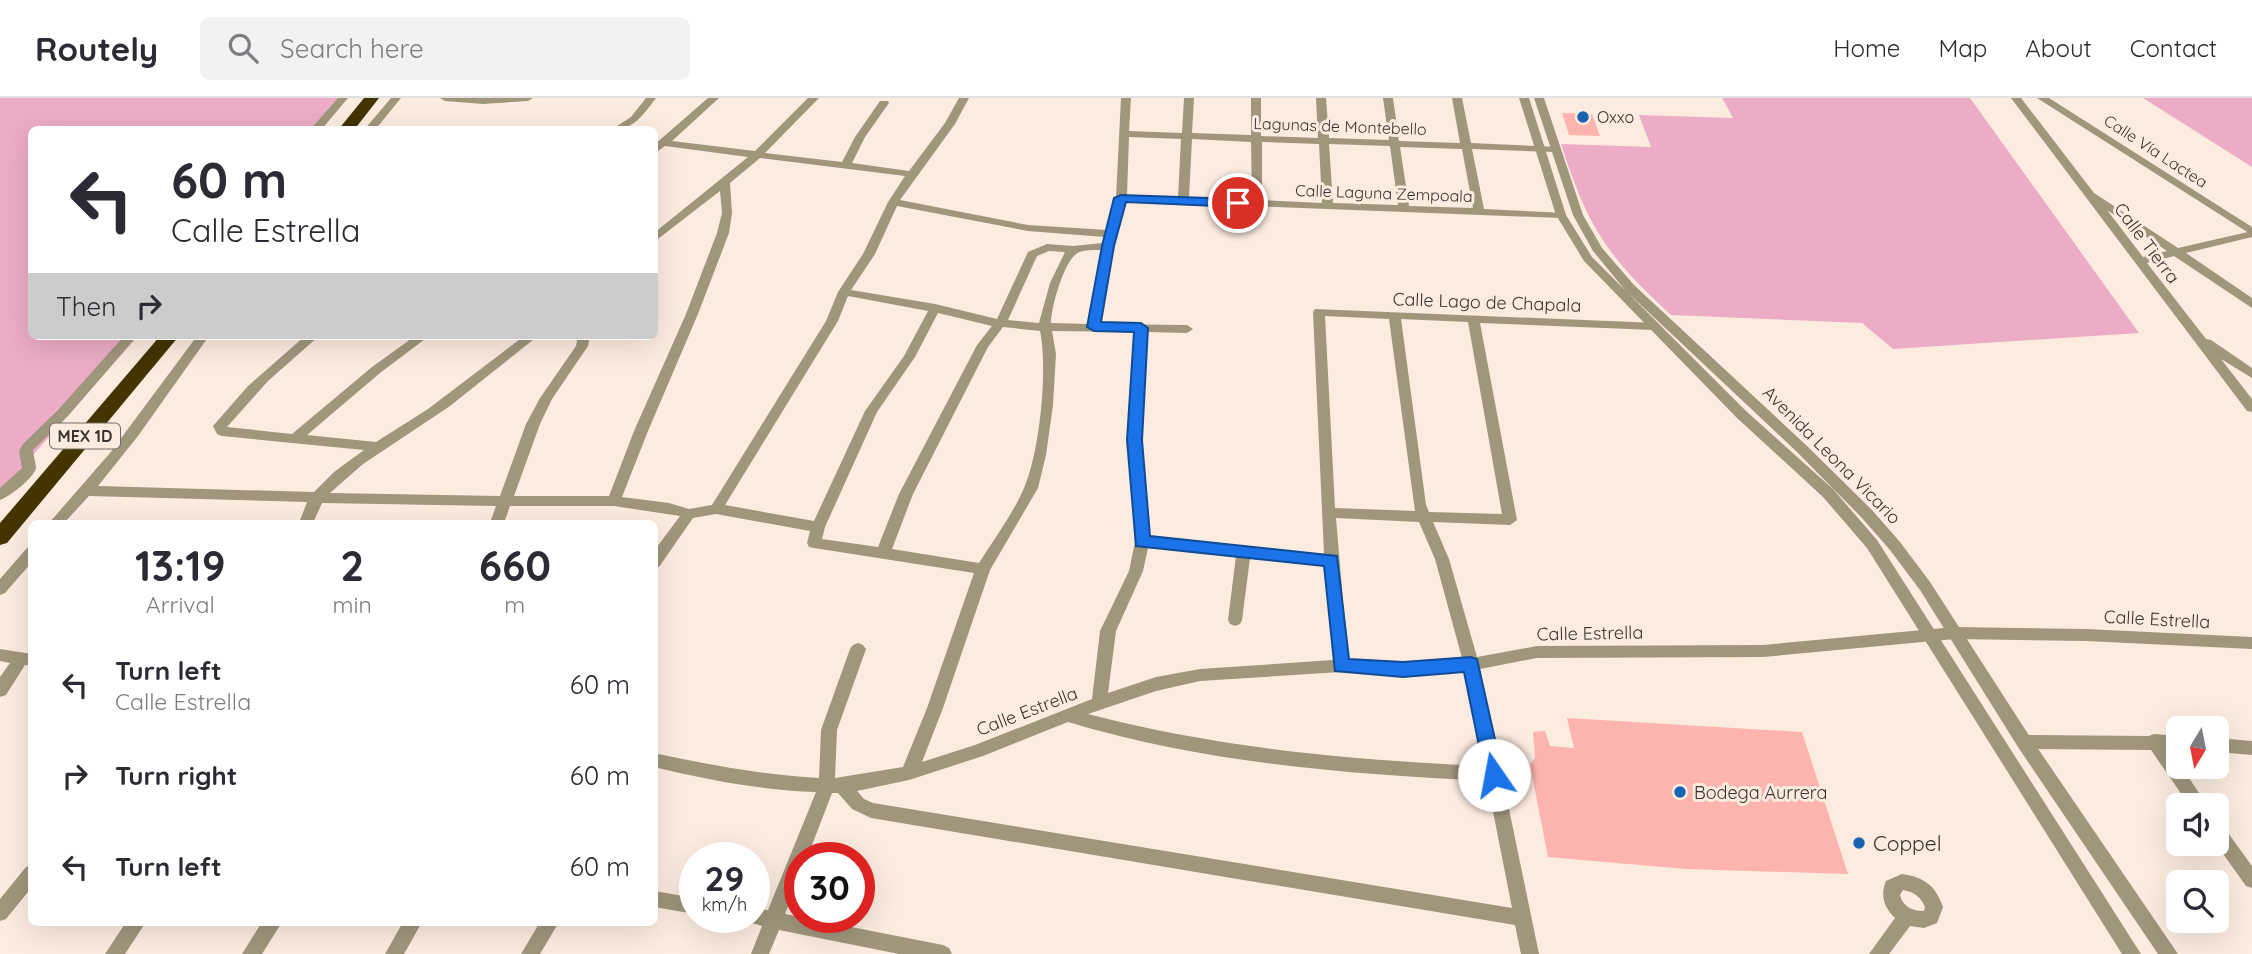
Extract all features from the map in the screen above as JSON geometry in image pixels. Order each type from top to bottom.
[{"type":"highway","points":[[348,126],[372,98]]},
{"type":"highway","name":"MEX 1D","points":[[0,537],[167,340]]},
{"type":"street","points":[[318,126],[343,98]]},
{"type":"street","points":[[372,126],[396,98]]},
{"type":"street","points":[[436,99],[483,101],[526,98]]},
{"type":"street","points":[[622,126],[635,119],[651,98]]},
{"type":"street","points":[[658,148],[715,98]]},
{"type":"street","points":[[658,236],[757,155],[814,98]]},
{"type":"street","points":[[716,509],[832,321],[844,292],[869,254],[894,202],[911,174],[950,124],[964,98]]},
{"type":"street","points":[[1094,327],[1110,240],[1121,198],[1126,98]]},
{"type":"street","points":[[1183,201],[1189,98]]},
{"type":"street","points":[[1256,98],[1257,204]]},
{"type":"street","points":[[1321,98],[1328,206]]},
{"type":"street","points":[[1388,98],[1404,209]]},
{"type":"street","points":[[1457,98],[1479,212]]},
{"type":"street","name":"Avenida Leona Vicario","points":[[1524,98],[1562,215],[1588,259],[1653,326],[1850,517],[1878,554],[2132,954]]},
{"type":"street","name":"Avenida Leona Vicario","points":[[1539,98],[1578,215],[1597,249],[1630,288],[1867,514],[1926,586],[2024,742],[2169,954]]},
{"type":"street","name":"Calle Tierra","points":[[2016,98],[2252,408]]},
{"type":"street","name":"Calle Vía Lactea","points":[[2042,98],[2252,233]]},
{"type":"street","points":[[846,165],[865,128],[884,103]]},
{"type":"street","name":"Lagunas de Montebello","points":[[1123,134],[1555,149]]},
{"type":"street","points":[[664,143],[911,174]]},
{"type":"street","points":[[614,501],[723,233],[727,212],[724,181]]},
{"type":"street","points":[[2083,188],[2252,304]]},
{"type":"street","name":"Calle Laguna Zempoala","points":[[1121,198],[1562,215]]},
{"type":"street","points":[[894,202],[1028,228],[1110,240]]},
{"type":"street","points":[[2139,261],[2252,233]]},
{"type":"street","points":[[908,773],[935,708],[983,569],[1031,488],[1045,428],[1050,350],[1045,328],[1046,315],[1066,257],[1075,250],[1110,240]]},
{"type":"street","points":[[883,554],[906,494],[983,345],[1001,321],[1032,254],[1047,247],[1075,250]]},
{"type":"street","points":[[844,292],[985,321],[1045,328],[1187,329]]},
{"type":"street","points":[[935,309],[909,357],[871,411],[818,527],[814,543],[983,569]]},
{"type":"street","name":"Calle Lago de Chapala","points":[[1330,513],[1320,312],[1653,326]]},
{"type":"street","points":[[1395,316],[1419,505],[1442,559],[1471,664],[1530,954]]},
{"type":"street","points":[[1341,666],[1330,513],[1510,520],[1473,319]]},
{"type":"street","points":[[1099,704],[1108,631],[1136,571],[1142,542],[1135,440],[1141,328]]},
{"type":"street","points":[[2196,335],[2252,374]]},
{"type":"street","points":[[0,495],[15,485],[29,469],[26,451],[28,447],[63,413],[127,340]]},
{"type":"street","points":[[59,520],[142,420],[200,340]]},
{"type":"street","points":[[308,340],[262,377],[240,399],[220,426],[222,431],[378,447]]},
{"type":"street","points":[[293,440],[376,370],[417,340]]},
{"type":"street","points":[[306,520],[307,512],[318,497],[351,465],[432,412],[527,340]]},
{"type":"street","points":[[498,520],[533,424],[546,398],[582,346],[583,340]]},
{"type":"street","points":[[85,491],[614,501],[669,508],[689,514],[716,509],[818,527]]},
{"type":"street","points":[[658,557],[689,514]]},
{"type":"street","points":[[1142,542],[1332,560]]},
{"type":"street","points":[[1235,620],[1244,552]]},
{"type":"street","points":[[0,589],[28,557]]},
{"type":"street","name":"Calle Estrella","points":[[658,761],[725,776],[775,783],[835,785],[908,773],[977,751],[1156,684],[1200,675],[1341,666],[1403,670],[1471,664],[1536,652],[1763,651],[1955,633],[2086,635],[2252,643]]},
{"type":"street","points":[[760,954],[835,785],[829,730],[858,649]]},
{"type":"street","points":[[0,656],[26,659]]},
{"type":"street","points":[[0,690],[26,659]]},
{"type":"street","points":[[1070,716],[1134,734],[1256,753],[1412,771],[1494,775]]},
{"type":"street","points":[[2154,741],[2191,793]]},
{"type":"street","points":[[2024,742],[2166,742]]},
{"type":"street","points":[[2230,746],[2252,748]]},
{"type":"street","points":[[835,785],[858,804],[871,810],[1522,918]]},
{"type":"street","points":[[2229,843],[2245,860],[2252,880]]},
{"type":"street","points":[[0,913],[28,878]]},
{"type":"street","points":[[658,900],[679,903]]},
{"type":"street","points":[[1878,954],[1907,916]]},
{"type":"street","points":[[770,919],[943,954]]},
{"type":"street","points":[[114,954],[134,926]]},
{"type":"street","points":[[251,954],[271,926]]},
{"type":"street","points":[[394,954],[411,926]]},
{"type":"street","points":[[530,954],[548,926]]},
{"type":"shaded area","points":[[0,98],[348,98],[323,126],[28,126],[28,340],[134,340],[3,489],[0,488]]},
{"type":"shaded area","points":[[1722,98],[1970,98],[2139,333],[1893,349],[1862,323],[1671,315],[1631,275],[1602,239],[1581,198],[1561,144],[1651,147],[1639,115],[1733,118]]},
{"type":"shaded area","points":[[2143,98],[2252,98],[2252,167]]},
{"type":"building","points":[[1562,113],[1592,114],[1600,136],[1569,135]]},
{"type":"building","name":"Bodega Aurrera","points":[[1567,718],[1802,732],[1848,874],[1685,869],[1548,857],[1530,765],[1535,757],[1533,732],[1545,731],[1550,746],[1574,748]]},
{"type":"place","name":"Oxxo","points":[[1583,117]]},
{"type":"place","name":"Bodega Aurrera","points":[[1680,792]]},
{"type":"place","name":"Coppel","points":[[1859,843]]},
{"type":"route","points":[[1238,203],[1121,198],[1108,246],[1094,327],[1141,328],[1135,440],[1142,542],[1332,560],[1341,666],[1403,670],[1471,664],[1494,775]]}]
